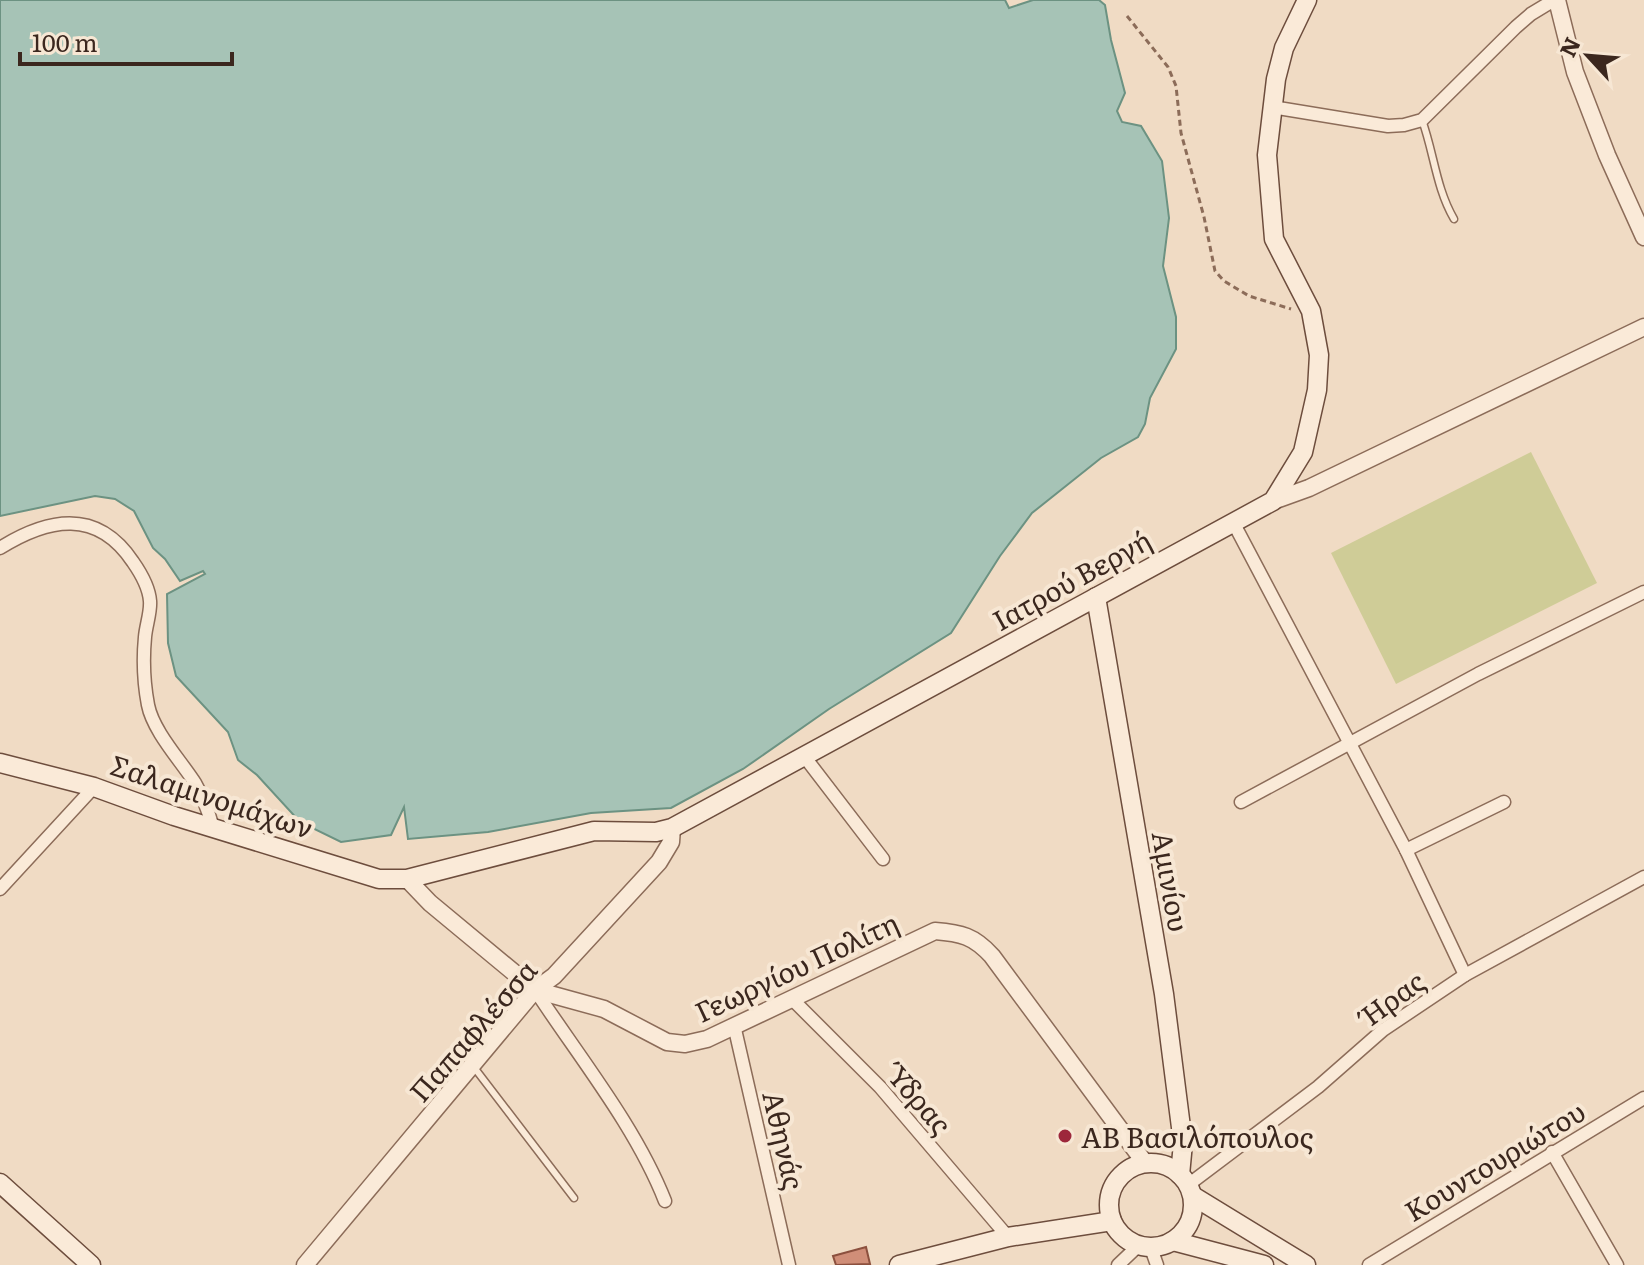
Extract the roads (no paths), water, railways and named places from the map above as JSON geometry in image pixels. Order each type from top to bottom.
[{"type":"main road","points":[[1273,501],[1303,452],[1311,422],[1319,355],[1311,311],[1274,239],[1267,155],[1272,107],[1284,48],[1307,0]]},
{"type":"main road","name":"Ιατρού Βεργή","points":[[407,879],[594,831],[656,832],[672,828],[1273,501]]},
{"type":"main road","name":"Αμινίου","points":[[1096,597],[1164,994],[1187,1185]]},
{"type":"main road","name":"Σαλαμινομάχων","points":[[0,763],[94,787],[213,828],[379,879],[407,879]]},
{"type":"main road","points":[[1187,1185],[1190,1221],[1184,1232],[1149,1253],[1127,1240],[1112,1221],[1109,1208],[1115,1184],[1123,1174],[1145,1163],[1158,1163],[1306,1265]]},
{"type":"main road","points":[[0,1183],[91,1265]]},
{"type":"main road","points":[[899,1265],[1008,1237],[1112,1221]]},
{"type":"main road","points":[[1173,1241],[1264,1265]]},
{"type":"street","points":[[1272,107],[1388,126],[1422,120],[1516,27],[1556,0],[1575,72],[1607,155],[1644,237]]},
{"type":"street","points":[[1273,501],[1309,488],[1404,444],[1644,327]]},
{"type":"street","points":[[1233,522],[1406,850],[1465,975]]},
{"type":"street","points":[[0,548],[28,531],[52,525],[82,525],[103,530],[124,548],[140,572],[150,600],[144,639],[148,707],[167,743],[196,786],[213,828]]},
{"type":"street","points":[[1241,802],[1350,741],[1644,592]]},
{"type":"street","points":[[804,756],[883,859]]},
{"type":"street","points":[[0,889],[94,787]]},
{"type":"street","points":[[1406,850],[1504,802]]},
{"type":"street","name":"Παπαφλέσσα","points":[[305,1265],[535,990],[554,976],[659,862],[671,842],[672,828]]},
{"type":"street","name":"Ήρας","points":[[1187,1185],[1318,1087],[1383,1030],[1465,975],[1644,877]]},
{"type":"street","name":"Γεωργίου Πολίτη","points":[[407,879],[430,903],[535,990],[604,1009],[667,1042],[685,1044],[707,1039],[935,931],[953,932],[977,940],[1145,1163]]},
{"type":"street","points":[[535,990],[654,1172],[665,1201]]},
{"type":"street","name":"Ύδρας","points":[[791,998],[880,1087],[1008,1237]]},
{"type":"street","name":"Αθηνάς","points":[[734,1025],[789,1265]]},
{"type":"street","name":"Κουντουριώτου","points":[[1369,1265],[1644,1098]]},
{"type":"street","points":[[1552,1152],[1617,1265]]},
{"type":"street","points":[[1118,1265],[1149,1253]]},
{"type":"lane","points":[[1422,120],[1431,144],[1443,200],[1454,219]]},
{"type":"lane","points":[[471,1064],[574,1198]]},
{"type":"place","name":"ΑΒ Βασιλόπουλος","points":[[1065,1136]]}]
